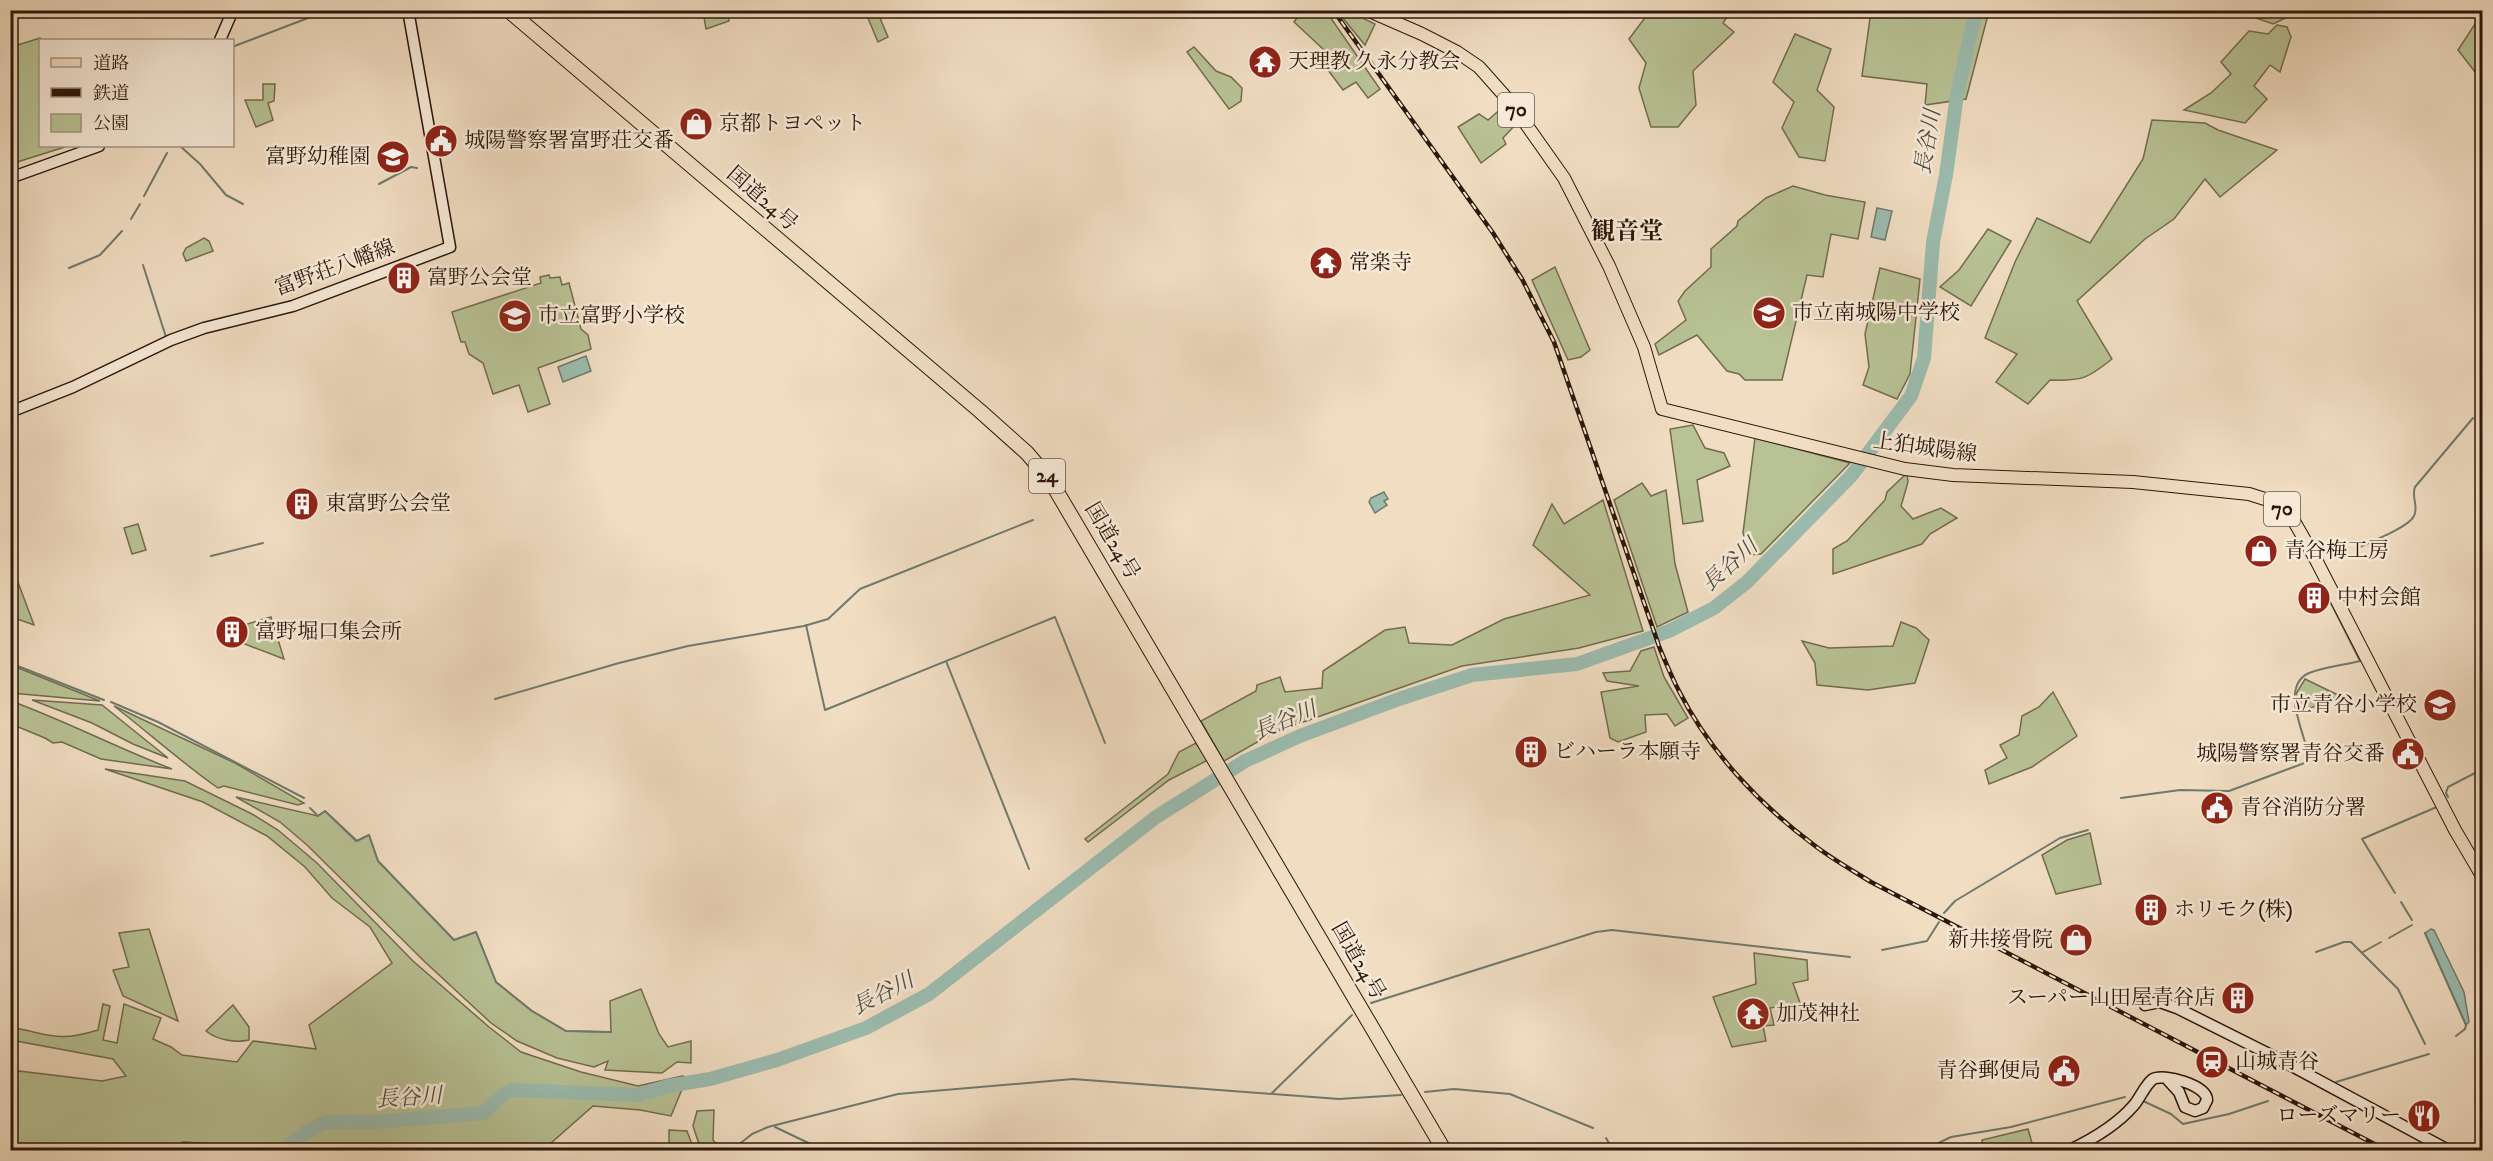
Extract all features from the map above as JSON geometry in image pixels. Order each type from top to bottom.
[{"type":"highway","name":"国道24号","points":[[508,10],[980,411],[1027,453],[1050,480],[1444,1150]]},
{"type":"main road","points":[[220,39],[233,10]]},
{"type":"main road","name":"富野荘八幡線","points":[[10,412],[73,387],[171,340],[204,328],[293,306],[450,247],[408,10]]},
{"type":"main road","name":"上狛城陽線","points":[[1367,10],[1422,34],[1474,64],[1518,112],[1564,178],[1609,266],[1644,347],[1657,399],[1662,409],[1905,469],[1953,475],[2133,482],[2249,494],[2268,500],[2284,510],[2295,523],[2315,558],[2455,830],[2482,876]]},
{"type":"main road","points":[[10,178],[96,147]]},
{"type":"main road","points":[[2145,1005],[2160,1002],[2177,1008],[2279,1059],[2448,1150]]},
{"type":"main road","points":[[2070,1150],[2113,1125],[2134,1105],[2152,1080],[2158,1077],[2168,1080]]},
{"type":"green space","points":[[2256,10],[2398,11],[2348,16],[2329,13],[2292,15],[2273,24],[2256,18]]},
{"type":"green space","points":[[703,11],[728,11],[729,21],[706,29]]},
{"type":"green space","points":[[865,11],[877,11],[888,37],[878,42]]},
{"type":"green space","points":[[1302,11],[1326,11],[1380,89],[1368,98],[1356,82],[1343,90],[1328,70],[1337,62],[1294,22]]},
{"type":"green space","points":[[1337,11],[1348,11],[1375,24],[1365,45]]},
{"type":"green space","points":[[1650,11],[1731,11],[1723,23],[1734,32],[1693,71],[1696,105],[1678,127],[1651,127],[1639,88],[1646,63],[1629,39]]},
{"type":"green space","points":[[1871,11],[1989,11],[1966,99],[1925,105],[1927,84],[1862,76]]},
{"type":"green space","points":[[2481,11],[2482,81],[2458,50],[2479,18]]},
{"type":"green space","points":[[2277,25],[2287,27],[2291,37],[2280,72],[2270,65],[2254,86],[2267,99],[2245,123],[2184,110],[2211,93],[2231,74],[2221,62],[2249,31],[2268,34]]},
{"type":"green space","points":[[1795,34],[1831,49],[1817,90],[1834,107],[1825,161],[1799,157],[1782,128],[1794,102],[1773,82]]},
{"type":"green space","points":[[40,38],[39,147],[65,147],[11,164],[11,47]]},
{"type":"green space","points":[[1194,47],[1216,71],[1231,77],[1242,88],[1241,101],[1229,109],[1187,52]]},
{"type":"green space","points":[[263,84],[275,84],[274,101],[268,103],[273,120],[256,127],[245,100],[263,100]]},
{"type":"green space","points":[[1504,106],[1517,123],[1503,138],[1506,144],[1481,163],[1458,127],[1479,114],[1488,120]]},
{"type":"green space","points":[[2152,120],[2205,123],[2218,130],[2277,150],[2220,197],[2205,179],[2174,219],[2145,239],[2077,301],[2112,359],[2090,375],[2070,380],[2050,380],[2028,404],[1996,382],[2017,354],[1985,338],[2015,262],[2037,218],[2090,243],[2143,159]]},
{"type":"green space","points":[[1793,186],[1825,195],[1865,202],[1858,239],[1831,234],[1823,277],[1807,275],[1782,380],[1745,380],[1739,374],[1727,371],[1697,335],[1659,355],[1655,344],[1686,320],[1678,301],[1685,291],[1711,267],[1711,249],[1737,226],[1738,221],[1766,198]]},
{"type":"green space","points":[[1988,229],[2011,241],[1971,306],[1940,287],[1959,270]]},
{"type":"green space","points":[[204,238],[209,241],[213,251],[186,261],[183,254],[186,248]]},
{"type":"green space","points":[[1555,267],[1590,350],[1581,357],[1568,360],[1532,280]]},
{"type":"green space","points":[[1880,268],[1920,279],[1910,374],[1897,399],[1863,385],[1869,367],[1865,334]]},
{"type":"green space","points":[[549,275],[550,278],[560,277],[562,285],[569,283],[581,329],[588,335],[591,349],[538,368],[550,404],[528,412],[519,385],[493,394],[483,363],[469,354],[465,342],[461,342],[452,312],[541,283],[540,277]]},
{"type":"green space","points":[[1693,425],[1705,448],[1724,453],[1730,466],[1697,480],[1703,521],[1683,524],[1670,429]]},
{"type":"green space","points":[[1755,438],[1850,463],[1761,554],[1750,555],[1743,533]]},
{"type":"green space","points":[[1907,473],[1908,482],[1901,506],[1913,519],[1941,508],[1957,518],[1930,534],[1922,544],[1833,574],[1833,549],[1847,541],[1885,500],[1887,492]]},
{"type":"green space","points":[[1642,483],[1651,496],[1666,490],[1675,564],[1688,612],[1657,627],[1614,500]]},
{"type":"green space","points":[[1603,500],[1643,631],[1579,648],[1462,666],[1275,732],[1224,761],[1201,721],[1256,691],[1257,685],[1280,677],[1285,692],[1322,688],[1323,671],[1385,630],[1405,627],[1409,643],[1452,645],[1504,619],[1590,595],[1533,545],[1552,504],[1564,524]]},
{"type":"green space","points":[[138,524],[146,550],[132,554],[124,528]]},
{"type":"green space","points":[[16,577],[34,625],[17,619],[11,603],[11,580]]},
{"type":"green space","points":[[271,617],[284,659],[242,643],[237,627]]},
{"type":"green space","points":[[1901,622],[1916,628],[1929,640],[1915,683],[1868,690],[1817,685],[1815,663],[1802,641],[1829,648],[1893,646]]},
{"type":"green space","points":[[1654,647],[1664,677],[1688,718],[1675,726],[1667,714],[1645,715],[1646,732],[1618,742],[1610,738],[1601,692],[1639,686],[1607,681],[1603,673],[1630,671],[1641,651]]},
{"type":"green space","points":[[11,665],[100,701],[11,693]]},
{"type":"green space","points":[[2305,679],[2342,697],[2299,712],[2296,694]]},
{"type":"green space","points":[[2053,692],[2077,736],[2032,767],[1989,784],[1985,770],[2007,758],[2000,745],[2019,735],[2022,716],[2039,707]]},
{"type":"green space","points":[[32,700],[102,705],[168,758],[133,744],[92,723]]},
{"type":"green space","points":[[11,701],[172,769],[101,759],[62,742],[53,743],[11,724]]},
{"type":"green space","points":[[114,706],[235,763],[304,803],[298,805],[224,786],[218,788]]},
{"type":"green space","points":[[1196,743],[1208,760],[1169,780],[1088,842],[1085,839],[1168,774],[1179,752]]},
{"type":"green space","points":[[105,769],[185,781],[252,814],[278,830],[317,863],[413,961],[521,1052],[581,1072],[638,1086],[683,1076],[685,1082],[671,1116],[640,1110],[593,1106],[550,1144],[548,1150],[252,1150],[228,1145],[183,1142],[170,1150],[11,1150],[11,1070],[102,1081],[126,1076],[113,1059],[11,1040],[10,1027],[62,1037],[98,1030],[103,1004],[110,1006],[103,1040],[117,1043],[124,1004],[161,1018],[153,1039],[182,1055],[237,1062],[253,1041],[316,1049],[309,1025],[392,963],[370,927],[332,898],[305,867],[267,836],[203,802]]},
{"type":"green space","points":[[236,797],[318,816],[325,811],[356,841],[369,835],[378,861],[454,940],[476,932],[496,982],[532,1011],[566,1031],[611,1032],[610,1001],[641,989],[659,1034],[668,1047],[691,1041],[691,1063],[677,1062],[662,1073],[605,1070],[608,1061],[594,1067],[557,1058],[517,1041],[491,1023],[425,962],[307,845],[280,822]]},
{"type":"green space","points":[[2090,833],[2101,884],[2056,894],[2042,855],[2067,840]]},
{"type":"green space","points":[[149,929],[178,1021],[123,996],[113,970],[129,967],[119,933]]},
{"type":"green space","points":[[1754,953],[1807,960],[1808,980],[1793,983],[1800,1003],[1770,1008],[1774,1025],[1763,1026],[1766,1041],[1732,1047],[1713,997],[1756,984]]},
{"type":"green space","points":[[233,1005],[249,1027],[249,1040],[226,1040],[206,1031]]},
{"type":"green space","points":[[11,1050],[15,1051],[11,1070]]},
{"type":"green space","points":[[714,1110],[713,1140],[722,1150],[701,1150],[693,1126],[697,1111]]},
{"type":"green space","points":[[2028,1129],[2034,1150],[1984,1150],[1982,1140]]},
{"type":"green space","points":[[669,1130],[687,1131],[694,1150],[674,1150],[669,1142]]},
{"type":"shaded area","points":[[1877,208],[1892,211],[1885,240],[1871,237]]},
{"type":"shaded area","points":[[586,356],[591,371],[563,382],[558,367]]},
{"type":"shaded area","points":[[1384,492],[1388,499],[1384,501],[1387,505],[1375,513],[1369,502],[1371,498]]},
{"type":"shaded area","points":[[2431,929],[2434,930],[2464,992],[2469,1022],[2466,1025],[2425,933]]},
{"type":"shaded area","points":[[183,1142],[228,1145],[252,1150],[170,1150]]},
{"type":"waterway","points":[[234,46],[329,10]]},
{"type":"waterway","name":"長谷川","points":[[282,1150],[303,1134],[326,1122],[376,1122],[483,1113],[504,1094],[512,1090],[638,1095],[668,1086],[710,1079],[777,1060],[866,1028],[929,994],[1156,817],[1245,761],[1300,736],[1472,675],[1577,664],[1669,631],[1714,608],[1747,582],[1851,476],[1911,396],[1924,358],[1933,242],[1946,175],[1957,95],[1976,10]]},
{"type":"waterway","points":[[181,147],[200,164],[226,195],[243,204]]},
{"type":"waterway","points":[[144,196],[167,153]]},
{"type":"waterway","points":[[379,184],[411,167],[417,168]]},
{"type":"waterway","points":[[131,219],[140,204]]},
{"type":"waterway","points":[[69,268],[100,255],[122,231]]},
{"type":"waterway","points":[[143,265],[166,337]]},
{"type":"waterway","points":[[2355,549],[2410,521],[2415,513],[2415,487],[2473,418]]},
{"type":"waterway","points":[[495,699],[619,663],[688,646],[804,626],[828,619],[860,589],[1033,520]]},
{"type":"waterway","points":[[211,556],[263,543]]},
{"type":"waterway","points":[[2121,798],[2180,790],[2229,791],[2310,761],[2295,701],[2296,689],[2300,680],[2315,671],[2360,661],[2331,603]]},
{"type":"waterway","points":[[806,625],[825,710],[1055,617],[1105,743]]},
{"type":"waterway","points":[[946,661],[1029,869]]},
{"type":"waterway","points":[[10,663],[104,700]]},
{"type":"waterway","points":[[111,702],[158,722],[304,798]]},
{"type":"waterway","points":[[2448,797],[2446,793],[2448,787],[2475,773]]},
{"type":"waterway","points":[[2395,893],[2362,839],[2439,806]]},
{"type":"waterway","points":[[310,808],[318,816],[325,811],[357,841],[369,835],[378,861],[454,940],[476,932],[496,982],[532,1011],[566,1031],[611,1032]]},
{"type":"waterway","points":[[1944,913],[1955,901],[2060,838],[2088,830]]},
{"type":"waterway","points":[[2401,902],[2412,920]]},
{"type":"waterway","points":[[1882,950],[1927,941],[1939,922]]},
{"type":"waterway","points":[[2389,938],[2412,925]]},
{"type":"waterway","points":[[1371,1003],[1596,932],[1612,930],[1850,957]]},
{"type":"waterway","points":[[2425,933],[2466,1025],[2465,1029],[2456,1036]]},
{"type":"waterway","points":[[2316,952],[2344,942],[2351,942],[2398,989],[2425,1044]]},
{"type":"waterway","points":[[2363,952],[2381,942]]},
{"type":"waterway","points":[[1272,1093],[1352,1015]]},
{"type":"waterway","points":[[2336,1082],[2429,1054]]},
{"type":"waterway","points":[[732,1150],[752,1134],[768,1127],[898,1094],[1073,1079],[1339,1099],[1401,1095]]},
{"type":"waterway","points":[[1425,1092],[1454,1089],[1510,1094],[1593,1128]]},
{"type":"waterway","points":[[1924,1150],[1951,1137],[2011,1127],[2125,1097]]},
{"type":"waterway","points":[[2143,1101],[2171,1114],[2183,1124],[2229,1114],[2268,1101]]},
{"type":"waterway","points":[[775,1127],[823,1150]]},
{"type":"waterway","points":[[1606,1138],[1613,1150]]},
{"type":"railway","points":[[1333,10],[1493,233],[1522,279],[1554,342],[1660,649],[1676,686],[1705,735],[1755,795],[1828,855],[1871,882],[2386,1150]]},
{"type":"place","name":"天理教 久永分教会","points":[[1265,62]]},
{"type":"place","name":"京都トヨペット","points":[[696,124]]},
{"type":"place","name":"城陽警察署富野荘交番","points":[[441,141]]},
{"type":"place","name":"富野幼稚園","points":[[393,157]]},
{"type":"place","name":"常楽寺","points":[[1326,263]]},
{"type":"place","name":"富野公会堂","points":[[404,278]]},
{"type":"place","name":"市立南城陽中学校","points":[[1769,313]]},
{"type":"place","name":"市立富野小学校","points":[[515,316]]},
{"type":"place","name":"東富野公会堂","points":[[302,504]]},
{"type":"place","name":"青谷梅工房","points":[[2261,551]]},
{"type":"place","name":"中村会館","points":[[2314,598]]},
{"type":"place","name":"富野堀口集会所","points":[[232,632]]},
{"type":"place","name":"市立青谷小学校","points":[[2440,705]]},
{"type":"place","name":"ビハーラ本願寺","points":[[1531,752]]},
{"type":"place","name":"城陽警察署青谷交番","points":[[2408,754]]},
{"type":"place","name":"青谷消防分署","points":[[2217,808]]},
{"type":"place","name":"ホリモク(株)","points":[[2151,910]]},
{"type":"place","name":"新井接骨院","points":[[2076,940]]},
{"type":"place","name":"スーパー山田屋青谷店","points":[[2238,998]]},
{"type":"place","name":"加茂神社","points":[[1753,1014]]},
{"type":"place","name":"山城青谷","points":[[2212,1062]]},
{"type":"place","name":"青谷郵便局","points":[[2064,1071]]},
{"type":"place","name":"ローズマリー","points":[[2424,1116]]},
{"type":"district","name":"観音堂","points":[[1627,232]]}]
